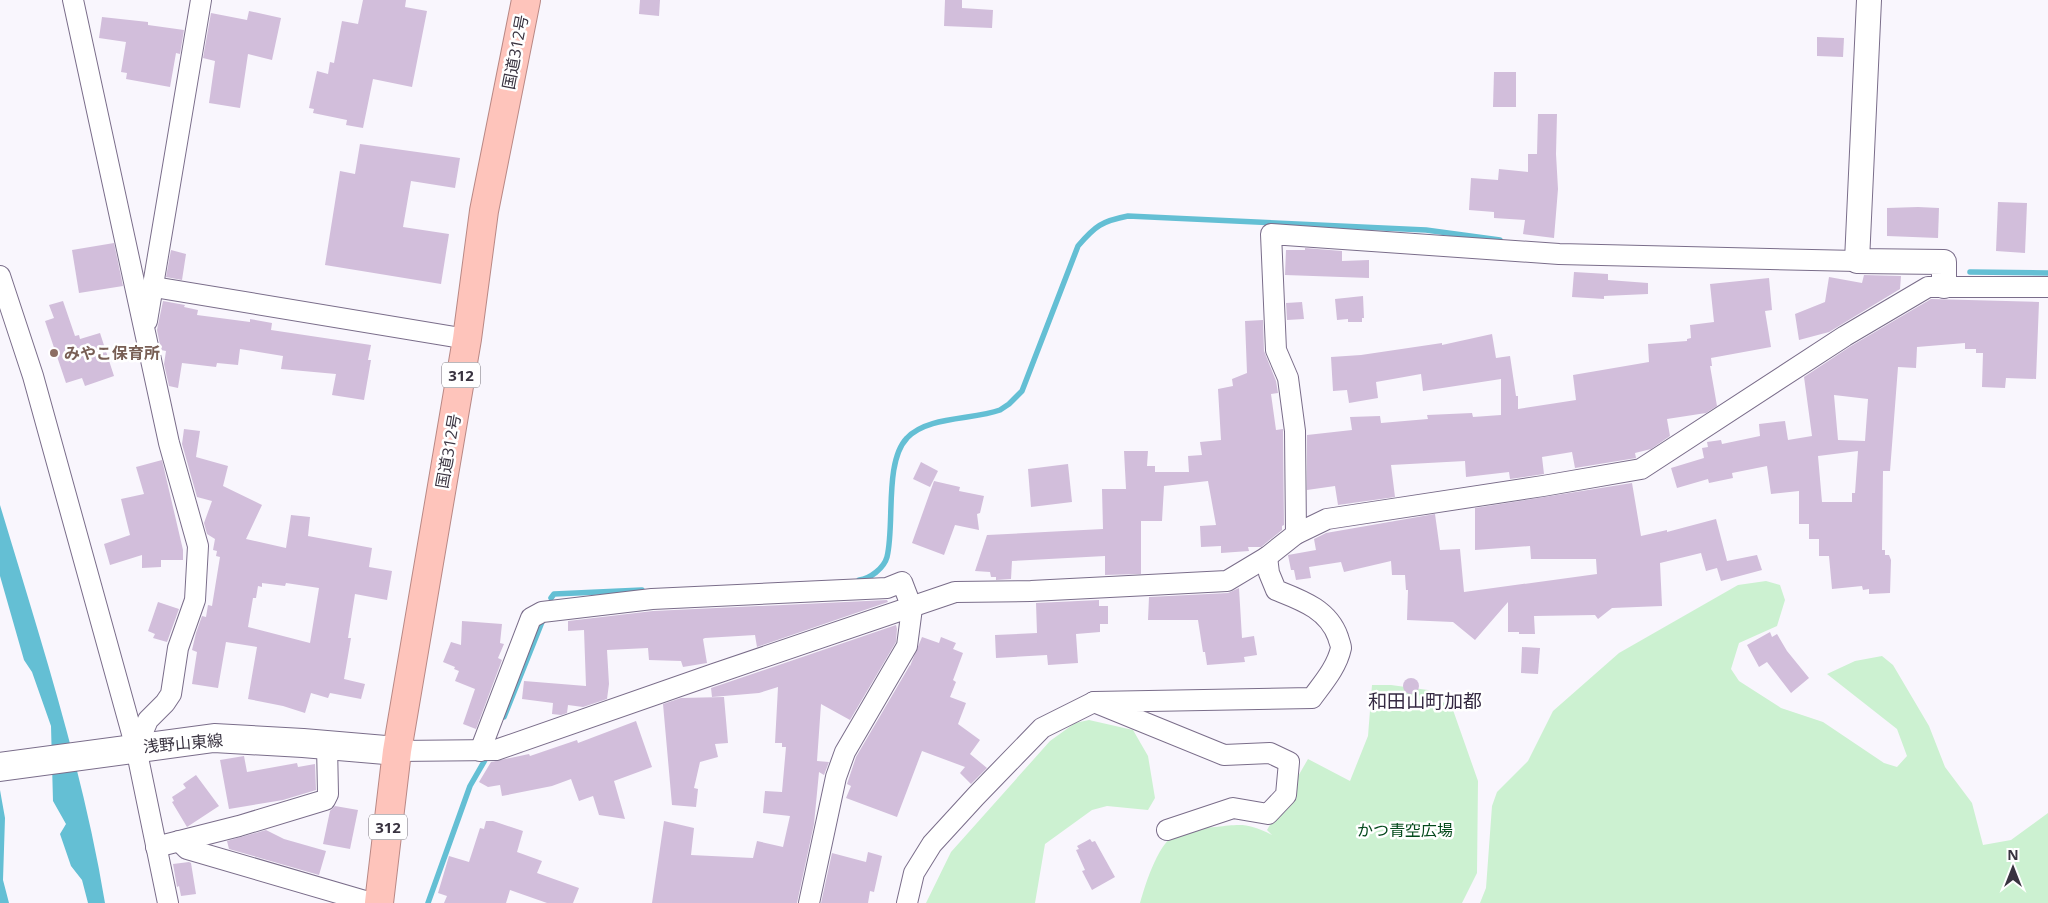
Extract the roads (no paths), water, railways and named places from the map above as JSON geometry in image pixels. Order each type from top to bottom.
[{"type":"highway","name":"国道312号","points":[[379,903],[397,751],[467,339],[484,211],[526,0]]},
{"type":"main road","name":"浅野山東線","points":[[0,767],[214,738],[397,751]]},
{"type":"street","points":[[73,0],[169,443],[198,546],[195,600],[178,648],[171,694],[165,704],[148,720],[128,749]]},
{"type":"street","points":[[145,328],[154,287],[202,0]]},
{"type":"street","points":[[1857,261],[1870,0]]},
{"type":"street","points":[[1296,534],[1295,431],[1288,378],[1276,350],[1270,234],[1559,254],[1944,262],[1944,286]]},
{"type":"street","points":[[0,276],[33,376],[128,749],[156,847],[168,903]]},
{"type":"street","points":[[154,287],[467,339]]},
{"type":"street","points":[[397,751],[496,750],[956,592],[1032,591],[1226,581],[1267,557],[1296,534],[1327,519],[1641,469],[1845,336],[1928,287],[2048,287]]},
{"type":"street","points":[[907,903],[914,873],[932,844],[1042,728],[1094,702],[1312,698],[1334,666],[1341,646],[1334,627],[1321,612],[1309,604],[1276,590],[1269,573],[1267,557]]},
{"type":"street","points":[[480,751],[531,618],[542,612],[652,599],[887,588],[902,582],[912,608],[907,646],[845,752],[836,777],[808,903]]},
{"type":"street","points":[[1094,702],[1224,755],[1270,753],[1289,762],[1286,795],[1268,814],[1233,808],[1167,830]]},
{"type":"street","points":[[156,847],[239,826],[325,800],[328,794],[327,745]]},
{"type":"street","points":[[179,842],[187,849],[372,903]]},
{"type":"water","points":[[0,505],[59,702],[85,803],[105,903],[88,903],[82,880],[71,866],[60,834],[66,824],[53,801],[51,726],[32,672],[24,660],[0,576]]},
{"type":"water","points":[[0,790],[5,818],[3,880],[9,903],[0,903]]},
{"type":"waterway","points":[[859,580],[868,578],[876,572],[883,565],[887,557],[895,462],[907,438],[916,431],[938,422],[1000,410],[1022,391],[1078,246],[1089,234],[1105,222],[1128,216],[1426,230],[1500,240]]},
{"type":"waterway","points":[[1970,272],[2048,273]]},
{"type":"waterway","points":[[551,598],[554,594],[642,590]]},
{"type":"waterway","points":[[504,717],[542,622]]},
{"type":"waterway","points":[[428,903],[470,786],[485,760]]},
{"type":"place","name":"みやこ保育所","points":[[54,353]]},
{"type":"district","name":"和田山町加都","points":[[1425,701]]},
{"type":"park label","name":"かつ青空広場","points":[[1405,830]]}]
